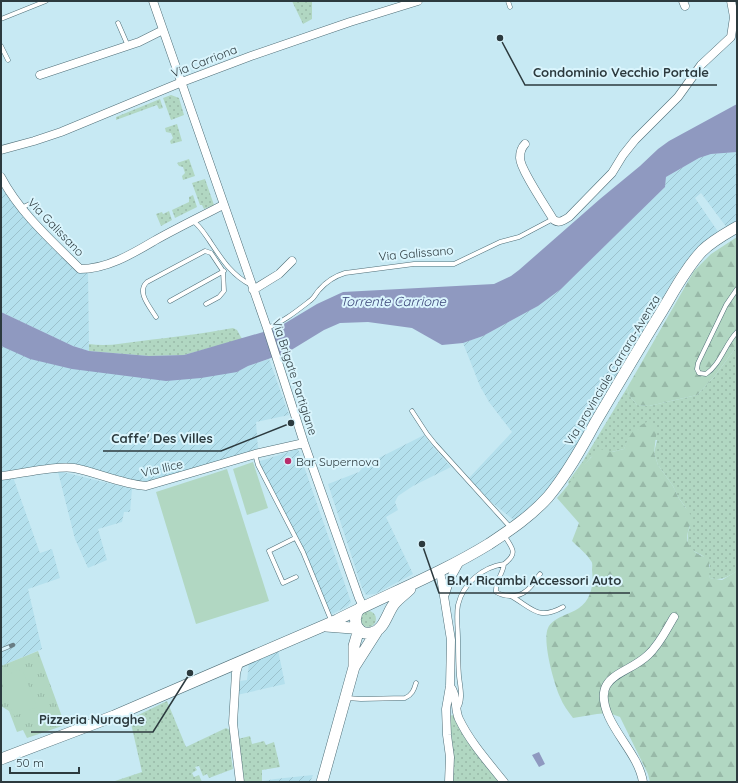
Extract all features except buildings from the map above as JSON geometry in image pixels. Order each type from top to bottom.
[{"type":"main road","name":"Via provinciale Carrara-Avenza","points":[[1,759],[114,716],[328,624],[440,571],[508,532],[547,498],[566,474],[647,335],[688,270],[702,251],[724,234],[737,227]]},
{"type":"main road","name":"Via provinciale Carrara-Avenza","points":[[354,667],[394,605],[418,582]]},
{"type":"main road","points":[[328,624],[352,628],[370,634],[379,629],[383,620],[381,612],[375,607],[363,607],[357,611],[354,619],[359,630]]},
{"type":"main road","points":[[322,782],[354,667],[354,646],[359,630]]},
{"type":"street","name":"Via Brigate Partigiane","points":[[153,1],[267,328],[304,443],[363,607]]},
{"type":"street","name":"Via Carriona","points":[[1,150],[61,132],[182,82],[251,56],[350,22],[418,1]]},
{"type":"street","name":"Via Galissano","points":[[553,219],[559,222],[566,219],[612,173],[623,155],[635,140],[678,97],[701,65],[731,37],[736,17],[731,1]]},
{"type":"street","points":[[40,75],[128,46],[164,30]]},
{"type":"street","points":[[525,144],[521,149],[520,159],[532,185],[553,219]]},
{"type":"street","name":"Via Galissano","points":[[1,176],[20,208],[80,269],[94,268],[132,254],[223,205]]},
{"type":"street","points":[[252,288],[279,274],[292,261]]},
{"type":"street","name":"Via Ilice","points":[[1,476],[53,469],[73,468],[135,485],[146,486],[255,454],[304,443]]},
{"type":"street","points":[[444,596],[450,579],[461,560]]},
{"type":"street","points":[[440,571],[451,640],[450,686],[446,709],[447,736],[450,757],[449,782]]},
{"type":"street","points":[[643,782],[638,767],[610,718],[605,706],[604,697],[606,686],[613,676],[647,656],[658,644],[674,617]]},
{"type":"street","points":[[239,663],[236,673],[233,723],[240,782]]},
{"type":"street","points":[[450,686],[454,692],[458,717],[466,732],[474,745],[504,782]]},
{"type":"lane","points":[[1,19],[46,1]]},
{"type":"lane","points":[[508,1],[510,7]]},
{"type":"lane","points":[[118,22],[128,46]]},
{"type":"lane","points":[[1,46],[8,60]]},
{"type":"lane","points":[[20,208],[32,203]]},
{"type":"lane","name":"Via Galissano","points":[[267,328],[275,326],[313,298],[319,289],[328,281],[340,274],[414,264],[454,264],[500,242],[525,234],[553,219]]},
{"type":"lane","points":[[193,221],[203,231],[231,271],[252,288]]},
{"type":"lane","points":[[156,318],[142,294],[142,288],[147,282],[205,251],[211,253],[220,269],[223,271],[224,291],[222,295],[206,304]]},
{"type":"lane","points":[[170,301],[223,271],[231,271]]},
{"type":"lane","points":[[737,289],[726,305],[698,363],[697,369],[699,373],[706,374],[712,370],[731,338],[737,332]]},
{"type":"lane","points":[[412,411],[427,434],[508,532],[512,546],[513,553],[510,559],[504,564],[490,568],[477,576],[466,586],[458,605],[458,668],[461,699],[457,710]]},
{"type":"lane","points":[[255,454],[258,465],[303,552],[328,624]]},
{"type":"lane","points":[[295,538],[269,551],[283,583],[296,577]]},
{"type":"lane","points":[[504,564],[495,587],[496,592],[500,595],[511,596],[527,591],[540,574]]},
{"type":"lane","points":[[511,596],[533,611],[547,613],[563,607]]},
{"type":"lane","points":[[345,698],[405,698],[413,692],[416,683]]},
{"type":"shaded area","points":[[737,152],[737,222],[727,228],[701,193],[695,198],[719,233],[705,242],[690,256],[677,273],[563,469],[544,494],[515,521],[490,501],[469,478],[512,432],[489,402],[480,386],[463,343],[483,336],[538,306],[561,289],[665,187],[666,177],[699,158],[711,154]]},
{"type":"shaded area","points":[[1,180],[9,194],[88,272],[89,351],[73,346],[1,312]]},
{"type":"shaded area","points":[[1,346],[237,372],[248,366],[269,359],[289,415],[256,422],[258,449],[149,482],[132,480],[72,463],[1,472]]},
{"type":"shaded area","points":[[424,435],[451,467],[413,486],[398,496],[395,502],[398,510],[386,517],[413,574],[375,594],[366,595],[362,588],[328,484],[359,472],[365,465]]},
{"type":"shaded area","points":[[298,449],[351,602],[348,606],[330,615],[304,553],[257,462]]},
{"type":"shaded area","points":[[58,472],[132,489],[130,512],[124,512],[122,522],[98,529],[107,560],[88,568],[75,539]]},
{"type":"shaded area","points":[[13,477],[40,553],[52,549],[60,578],[28,589],[42,649],[1,666],[1,480],[2,478]]},
{"type":"shaded area","points":[[278,650],[285,684],[237,695],[240,681],[247,680],[249,663]]},
{"type":"shaded area","points":[[313,775],[310,782],[258,782],[275,779]]},
{"type":"green space","points":[[292,1],[312,1],[312,19],[303,24]]},
{"type":"green space","points":[[171,95],[179,98],[184,115],[171,120],[163,98]]},
{"type":"green space","points":[[160,99],[163,108],[159,109],[157,105],[116,120],[116,117]]},
{"type":"green space","points":[[177,124],[182,141],[171,144],[170,141],[173,138],[171,133],[166,132],[165,128]]},
{"type":"green space","points":[[189,159],[195,176],[183,180],[182,176],[185,173],[183,167],[179,166],[177,163]]},
{"type":"green space","points":[[205,179],[214,205],[204,209],[202,205],[200,205],[192,183]]},
{"type":"green space","points":[[193,195],[197,207],[175,218],[172,210],[189,202],[189,197]]},
{"type":"green space","points":[[169,211],[172,220],[161,226],[156,214],[162,212],[163,214]]},
{"type":"green space","points":[[737,237],[737,346],[714,377],[697,395],[649,406],[637,405],[629,395],[627,388],[694,271],[711,254]]},
{"type":"green space","points":[[233,328],[237,330],[242,339],[184,355],[149,356],[89,351],[89,344],[115,344],[198,334]]},
{"type":"green space","points":[[737,346],[737,571],[724,578],[714,579],[710,578],[708,572],[710,565],[703,556],[692,550],[688,545],[688,532],[690,526],[686,508],[658,465],[654,453],[657,440],[629,438],[624,449],[591,457],[569,485],[568,482],[583,461],[627,388],[629,395],[637,405],[649,406],[697,395],[714,377]]},
{"type":"green space","points":[[647,422],[657,428],[654,453],[658,465],[693,518],[687,538],[689,546],[700,555],[709,559],[710,578],[722,580],[737,571],[737,782],[650,782],[648,774],[620,717],[609,713],[573,718],[561,700],[552,673],[546,642],[548,628],[554,621],[583,605],[589,596],[592,586],[592,562],[572,541],[579,523],[557,498],[600,449],[612,452],[624,449],[632,432]]},
{"type":"green space","points":[[253,462],[268,508],[247,515],[233,469]]},
{"type":"green space","points":[[227,469],[269,601],[196,624],[156,492]]},
{"type":"green space","points":[[368,611],[375,616],[376,619],[371,626],[368,627],[361,622],[360,619],[365,612]]},
{"type":"green space","points":[[38,651],[65,725],[27,738],[23,730],[17,732],[9,711],[1,706],[1,666]]},
{"type":"green space","points":[[22,669],[37,707],[14,716],[1,681],[1,677]]},
{"type":"green space","points":[[167,701],[186,747],[226,728],[230,730],[233,769],[209,778],[207,774],[203,776],[199,766],[195,767],[197,770],[192,773],[194,777],[199,775],[202,782],[112,782],[142,772],[130,719]]},
{"type":"green space","points":[[453,715],[463,734],[499,782],[453,782],[453,750],[449,716]]},
{"type":"green space","points":[[250,736],[252,744],[264,741],[266,745],[274,742],[280,767],[262,770],[262,781],[243,782],[238,739]]},
{"type":"water","name":"Torrente Carrione","points":[[737,104],[737,152],[711,154],[699,158],[666,177],[665,187],[561,289],[538,306],[483,336],[463,343],[442,345],[412,328],[368,322],[340,323],[324,330],[288,352],[248,366],[237,372],[201,378],[166,381],[72,369],[30,359],[1,346],[1,312],[73,346],[89,351],[149,356],[184,355],[277,328],[317,304],[343,292],[494,284],[511,276],[519,270],[658,149],[669,141]]},
{"type":"water","points":[[539,752],[545,764],[539,767],[532,755]]},
{"type":"railway","points":[[1,650],[13,645]]},
{"type":"place","name":"Condominio Vecchio Portale","points":[[500,38]]},
{"type":"place","name":"Caffe' Des Villes","points":[[291,423]]},
{"type":"place","name":"Bar Supernova","points":[[288,461]]},
{"type":"place","name":"B.M. Ricambi Accessori Auto","points":[[422,544]]},
{"type":"place","name":"Pizzeria Nuraghe","points":[[190,673]]}]
